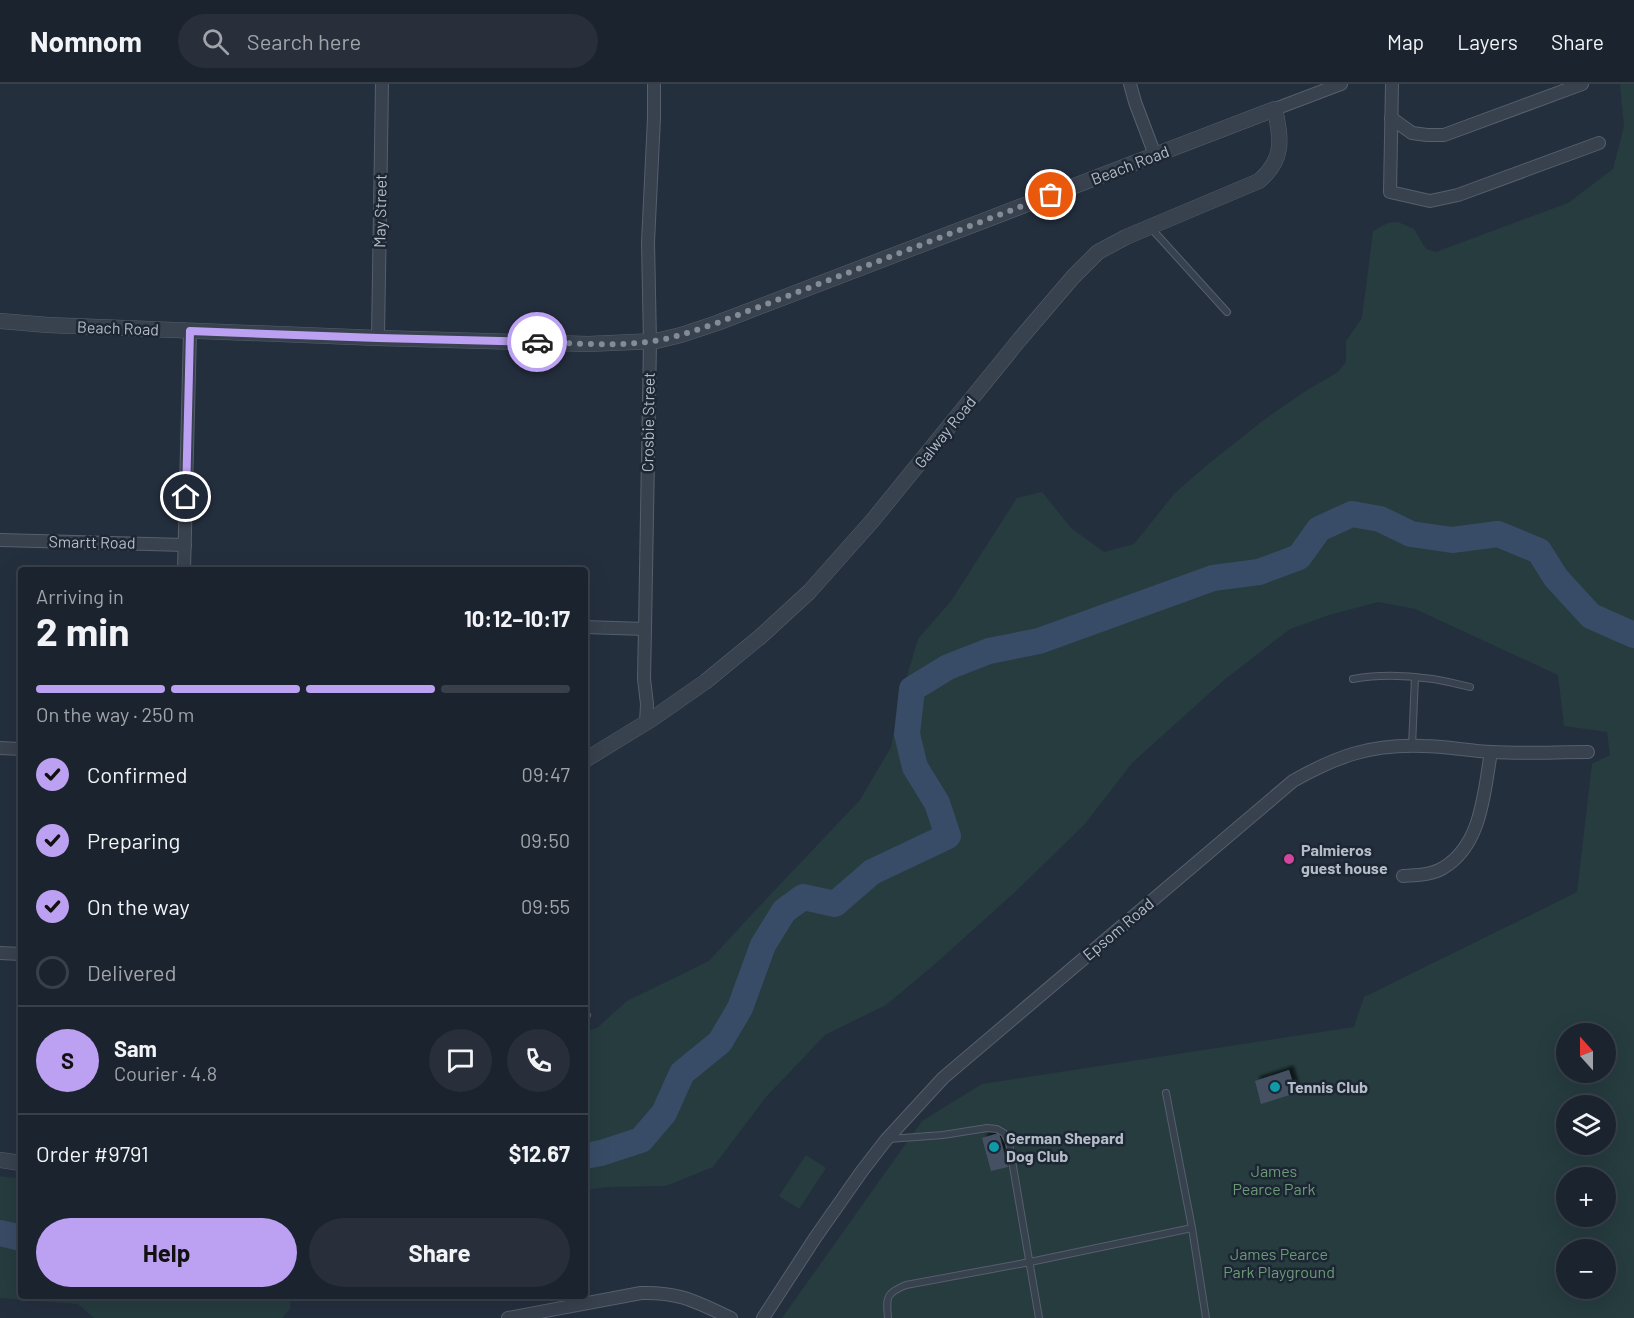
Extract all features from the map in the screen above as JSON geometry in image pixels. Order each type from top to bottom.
[{"type":"street","name":"May Street","points":[[378,338],[382,84]]},
{"type":"street","name":"Crosbie Street","points":[[646,723],[647,704],[644,679],[650,342],[648,242],[654,84]]},
{"type":"street","points":[[1130,84],[1155,155]]},
{"type":"street","name":"Beach Road","points":[[0,321],[48,325],[378,338],[588,344],[650,342],[717,323],[1341,84]]},
{"type":"street","points":[[1392,84],[1390,192],[1430,201],[1458,195],[1599,143]]},
{"type":"street","points":[[1391,118],[1412,133],[1444,135],[1582,84]]},
{"type":"street","name":"Galway Road","points":[[588,758],[646,723],[723,668],[809,592],[873,520],[1073,276],[1098,252],[1150,226],[1258,181],[1266,175],[1275,162],[1280,146],[1275,109]]},
{"type":"street","points":[[184,567],[190,331]]},
{"type":"street","name":"Smartt Road","points":[[0,540],[184,545]]},
{"type":"street","points":[[588,627],[645,629]]},
{"type":"street","name":"Epsom Road","points":[[763,1318],[862,1171],[886,1140],[942,1078],[1293,781],[1324,764],[1360,751],[1377,748],[1423,746],[1491,752],[1588,752]]},
{"type":"street","points":[[0,748],[18,749]]},
{"type":"street","points":[[1403,876],[1424,875],[1443,868],[1464,849],[1477,824],[1491,752]]},
{"type":"street","points":[[0,953],[18,954]]},
{"type":"street","points":[[0,1160],[18,1163]]},
{"type":"street","points":[[508,1318],[641,1293],[653,1293],[673,1294],[687,1298],[731,1318]]},
{"type":"lane","points":[[1150,226],[1227,312]]},
{"type":"lane","points":[[1353,679],[1371,676],[1415,677],[1470,687]]},
{"type":"lane","points":[[1412,746],[1415,677]]},
{"type":"lane","points":[[1166,1093],[1192,1228],[1206,1318]]},
{"type":"lane","points":[[886,1140],[987,1128],[997,1129],[1004,1133],[1009,1143],[1038,1318]]},
{"type":"lane","points":[[888,1318],[887,1299],[890,1293],[906,1286],[1192,1228]]},
{"type":"green space","points":[[1620,84],[1634,84],[1634,1318],[782,1318],[922,1121],[982,1084],[1354,1027],[1364,997],[1577,892],[1592,764],[1610,755],[1607,732],[1564,726],[1558,675],[1415,609],[1378,602],[1329,615],[1290,629],[1224,680],[1132,763],[1084,825],[1015,892],[935,964],[886,1005],[825,1035],[766,1097],[713,1167],[666,1186],[588,1190],[588,1030],[597,1028],[627,1001],[709,961],[860,800],[891,747],[900,700],[918,639],[951,601],[1017,498],[1042,492],[1071,528],[1104,552],[1134,544],[1175,493],[1207,465],[1265,419],[1338,372],[1346,362],[1346,341],[1362,318],[1373,231],[1388,223],[1398,222],[1414,229],[1426,249],[1436,252],[1568,203],[1613,169],[1624,126]]},
{"type":"green space","points":[[806,1155],[826,1168],[799,1209],[779,1196]]},
{"type":"green space","points":[[0,1176],[18,1179],[18,1299],[290,1299],[290,1309],[282,1318],[94,1318],[78,1304],[0,1298]]},
{"type":"building","name":"Tennis Club","points":[[1289,1070],[1296,1093],[1261,1104],[1255,1081]]},
{"type":"building","name":"German Shepard Dog Club","points":[[999,1133],[1008,1167],[991,1171],[982,1138]]},
{"type":"waterway","points":[[588,1155],[641,1140],[664,1113],[682,1073],[720,1042],[740,1008],[763,945],[784,911],[803,897],[835,904],[872,872],[948,836],[937,803],[915,767],[907,734],[912,689],[948,667],[989,651],[1039,641],[1213,578],[1259,572],[1299,557],[1319,529],[1352,514],[1380,519],[1411,534],[1452,540],[1498,534],[1539,551],[1556,578],[1591,616],[1634,635]]},
{"type":"waterway","points":[[0,1233],[18,1237]]},
{"type":"way so far","points":[[537,342],[634,343],[681,335],[1051,195]]},
{"type":"place","name":"Palmieros guest house","points":[[1289,859]]},
{"type":"place","name":"Tennis Club","points":[[1275,1087]]},
{"type":"place","name":"German Shepard Dog Club","points":[[994,1147]]},
{"type":"route","points":[[186,497],[190,331],[537,342]]},
{"type":"park label","name":"James Pearce Park","points":[[1274,1180]]},
{"type":"park label","name":"James Pearce Park Playground","points":[[1279,1263]]}]
